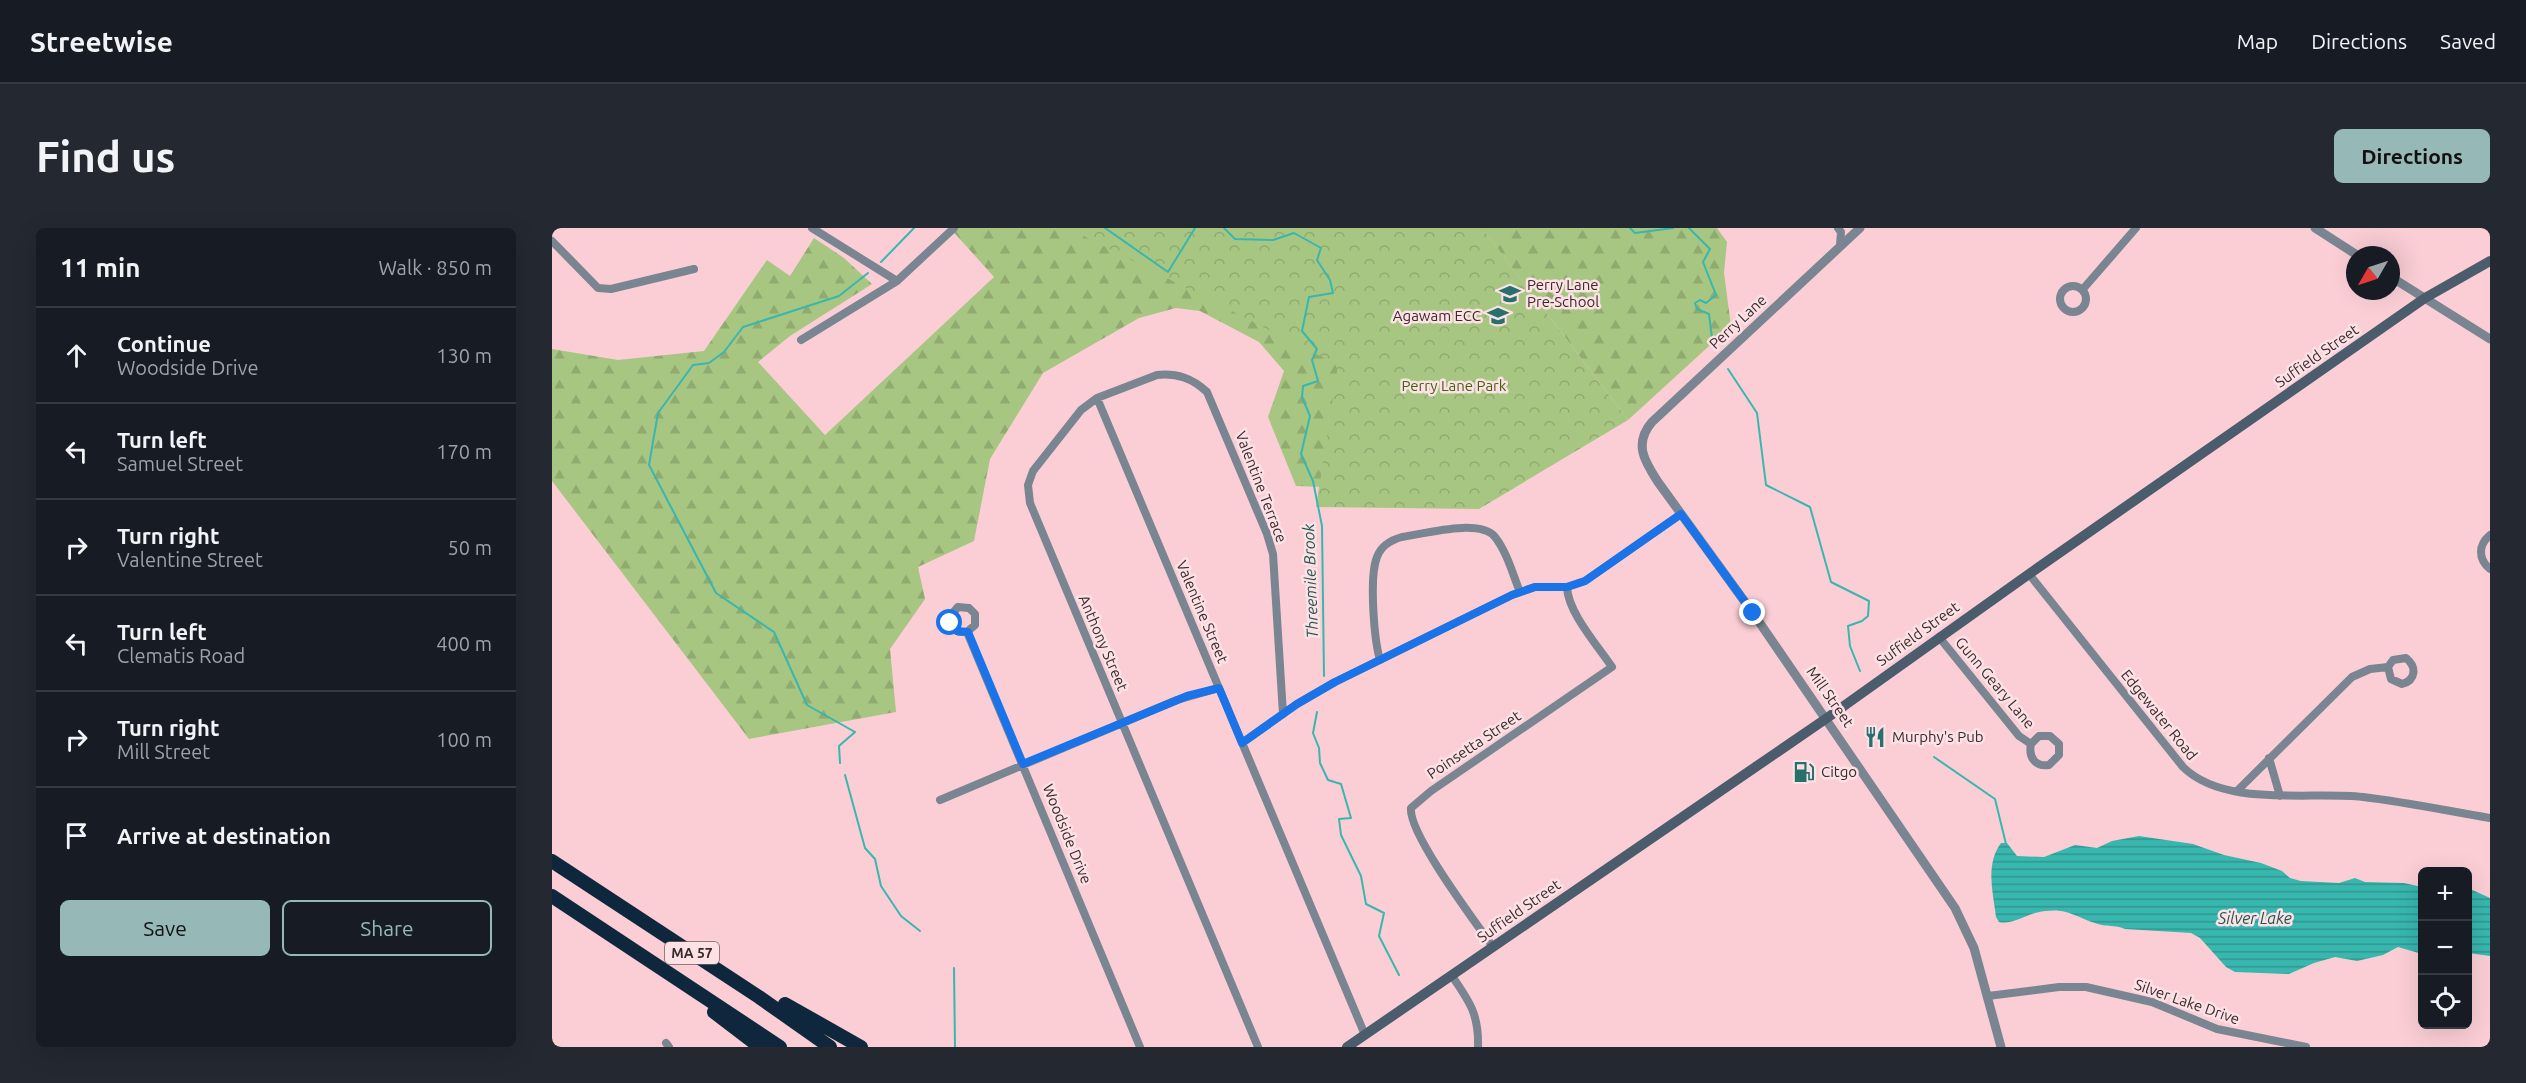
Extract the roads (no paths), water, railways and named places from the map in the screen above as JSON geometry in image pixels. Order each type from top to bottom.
[{"type":"highway","name":"MA 57","points":[[552,861],[830,1047]]},
{"type":"highway","name":"MA 57","points":[[552,896],[780,1047]]},
{"type":"highway","points":[[614,937],[760,1047]]},
{"type":"highway","points":[[682,946],[861,1047]]},
{"type":"main road","name":"Suffield Street","points":[[1347,1047],[1827,718],[1939,637],[2425,298],[2490,261]]},
{"type":"main road","name":"Suffield Street","points":[[1339,1047],[1365,1035]]},
{"type":"street","points":[[812,228],[897,281]]},
{"type":"street","points":[[801,340],[897,281],[954,228]]},
{"type":"street","points":[[1838,228],[1841,232],[1840,245]]},
{"type":"street","name":"Perry Lane","points":[[1641,441],[1652,422],[1860,228]]},
{"type":"street","points":[[2083,289],[2136,228]]},
{"type":"street","points":[[2315,228],[2346,248]]},
{"type":"street","points":[[552,241],[598,288],[611,289],[694,269]]},
{"type":"street","points":[[2400,283],[2490,339]]},
{"type":"street","name":"Valentine Terrace","points":[[1097,398],[1156,375],[1167,374],[1189,379],[1199,385],[1212,401],[1267,534],[1273,554],[1283,714]]},
{"type":"street","name":"Valentine Street","points":[[1097,398],[1365,1035]]},
{"type":"street","name":"Anthony Street","points":[[1097,398],[1082,410],[1037,465],[1030,478],[1028,492],[1030,503],[1258,1047]]},
{"type":"street","name":"Mill Street","points":[[1641,441],[1644,461],[1827,718],[1954,908],[1974,948],[2001,1047]]},
{"type":"street","points":[[1242,743],[1335,682],[1520,592],[1535,587],[1567,587],[1585,581],[1681,514]]},
{"type":"street","points":[[1380,660],[1373,628],[1376,563],[1381,550],[1392,540],[1471,527],[1485,529],[1497,540],[1520,592]]},
{"type":"street","points":[[2490,535],[2483,542],[2481,550],[2482,559],[2490,570]]},
{"type":"street","name":"Edgewater Road","points":[[2029,574],[2182,767],[2203,782],[2236,791],[2280,796],[2334,795],[2364,798],[2490,818]]},
{"type":"street","name":"Poinsetta Street","points":[[1493,947],[1415,828],[1411,818],[1411,808],[1426,794],[1612,667],[1574,611],[1567,587]]},
{"type":"street","name":"Woodside Drive","points":[[968,632],[1140,1047]]},
{"type":"street","name":"Gunn Geary Lane","points":[[1939,637],[2019,736],[2031,744]]},
{"type":"street","points":[[2236,791],[2346,681],[2370,669],[2388,667]]},
{"type":"street","points":[[940,800],[1187,696],[1219,688]]},
{"type":"street","name":"Gunn Geary Lane","points":[[2039,736],[2050,736],[2059,744],[2059,755],[2052,764],[2041,765],[2031,756],[2031,744],[2039,736]]},
{"type":"street","points":[[2269,758],[2280,796]]},
{"type":"street","points":[[1452,976],[1474,1009],[1479,1031],[1478,1047]]},
{"type":"street","name":"Silver Lake Drive","points":[[1988,996],[2059,987],[2086,987],[2152,1002],[2198,1022],[2229,1032],[2306,1047]]},
{"type":"water","name":"Silver Lake","points":[[2139,836],[2193,844],[2224,855],[2261,863],[2301,881],[2339,883],[2355,878],[2365,882],[2404,883],[2418,886],[2418,953],[2398,947],[2383,955],[2357,961],[2335,957],[2289,974],[2235,972],[2226,967],[2200,938],[2191,933],[2125,929],[2102,925],[2063,911],[2046,911],[2017,920],[1999,922],[1996,917],[1992,888],[1992,869],[1996,851],[2001,843],[2007,843],[2017,856],[2044,857],[2075,845],[2097,848],[2112,841]]},
{"type":"water","points":[[2472,890],[2490,898],[2490,956],[2472,954]]},
{"type":"waterway","points":[[881,262],[914,228]]},
{"type":"waterway","points":[[1105,228],[1168,272],[1195,228]]},
{"type":"waterway","name":"Threemile Brook","points":[[1224,228],[1235,239],[1273,240],[1294,233],[1321,248],[1317,260],[1330,280],[1333,293],[1309,297],[1302,331],[1317,349],[1312,360],[1318,381],[1303,386],[1302,397],[1310,416],[1301,454],[1313,481],[1322,526],[1324,676]]},
{"type":"waterway","points":[[1630,228],[1635,233],[1673,228]]},
{"type":"waterway","points":[[1689,228],[1710,249],[1703,262],[1716,295],[1706,303],[1700,300],[1695,303],[1697,309],[1709,314],[1713,346]]},
{"type":"waterway","points":[[840,763],[839,746],[855,732],[807,705],[774,632],[716,593],[649,465],[658,413],[693,365],[709,363],[724,352],[743,327],[839,296],[868,273]]},
{"type":"waterway","points":[[1728,369],[1757,413],[1766,485],[1810,507],[1831,582],[1869,601],[1868,616],[1848,626],[1850,646],[1860,671]]},
{"type":"waterway","name":"Threemile Brook","points":[[1317,712],[1313,733],[1319,748],[1320,763],[1328,780],[1341,784],[1351,818],[1339,819],[1341,835],[1361,876],[1366,904],[1384,913],[1379,936],[1399,975]]},
{"type":"waterway","points":[[1934,757],[1995,799],[2006,844]]},
{"type":"waterway","points":[[845,775],[865,848],[875,859],[881,886],[901,916],[920,931]]},
{"type":"waterway","points":[[954,968],[955,1047]]},
{"type":"place","name":"Perry Lane Pre-School","points":[[1510,294]]},
{"type":"place","name":"Agawam ECC","points":[[1498,316]]},
{"type":"place","name":"Murphy's Pub","points":[[1875,737]]},
{"type":"place","name":"Citgo","points":[[1804,772]]},
{"type":"park label","name":"Perry Lane Park","points":[[1454,386]]}]
